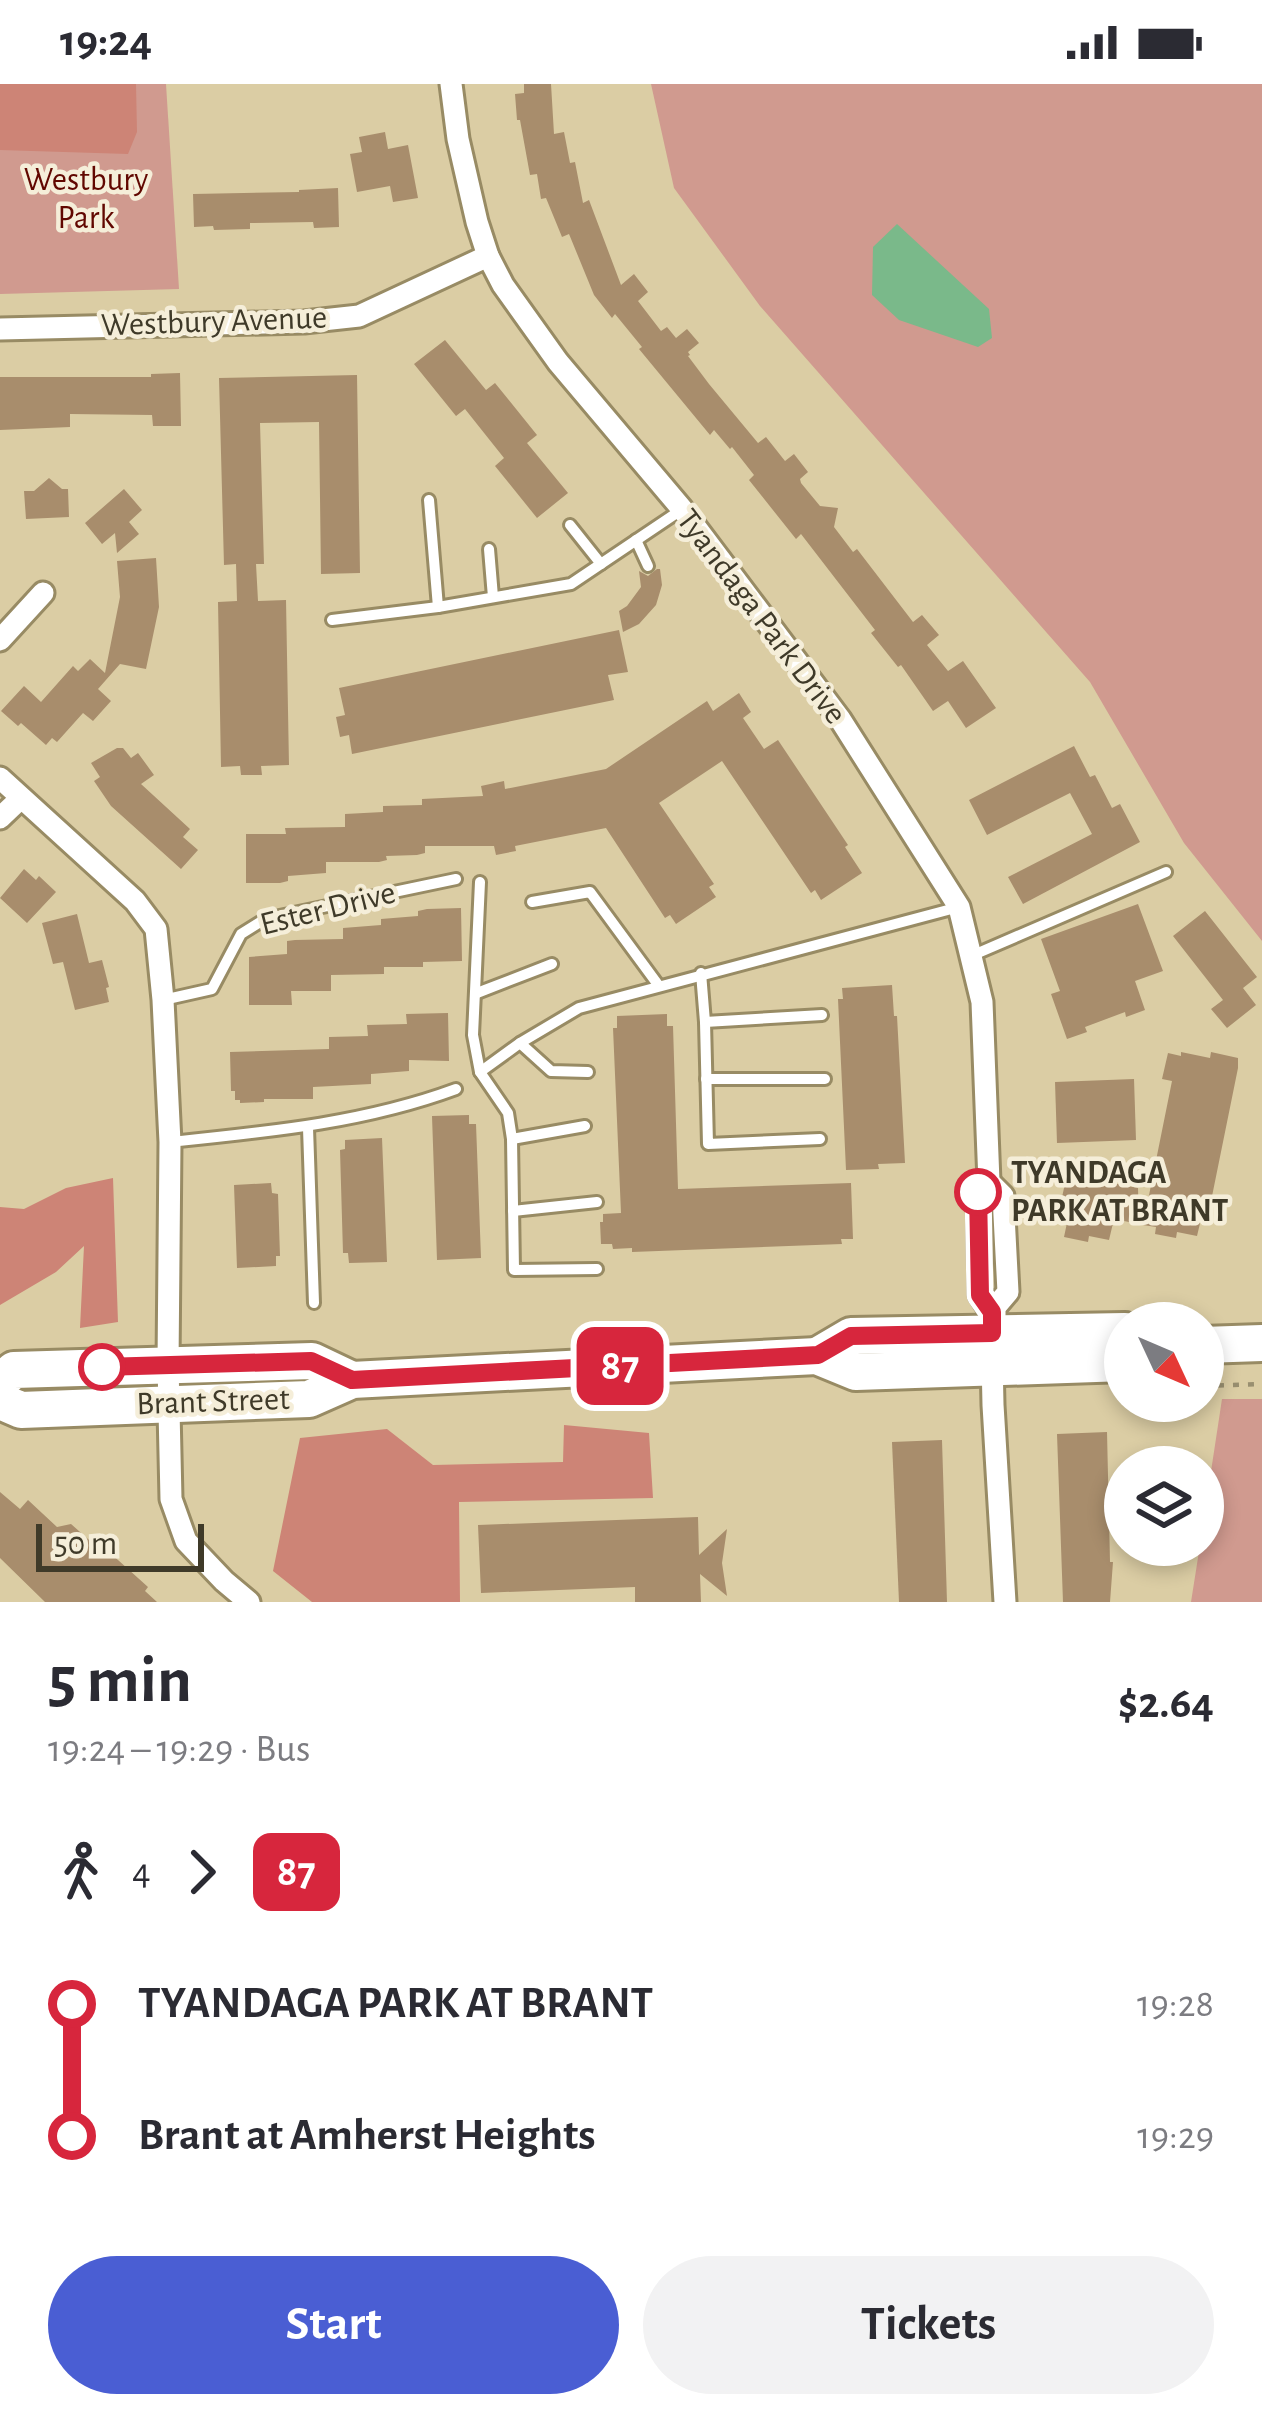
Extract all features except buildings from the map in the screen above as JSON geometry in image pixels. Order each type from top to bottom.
[{"type":"main road","name":"Brant Street","points":[[0,1402],[21,1410],[309,1399],[352,1380],[818,1355],[856,1372],[993,1338],[1104,1332]]},
{"type":"main road","name":"Brant Street","points":[[993,1338],[1104,1360]]},
{"type":"main road","points":[[1224,1344],[1262,1343]]},
{"type":"main road","name":"Brant Street","points":[[0,1382],[14,1370],[311,1361],[352,1380]]},
{"type":"street","name":"Tyandaga Park Drive","points":[[451,84],[461,154],[488,256],[526,320],[682,509],[840,719],[959,907],[982,1002],[988,1182],[1003,1196],[1008,1292],[993,1338],[993,1405],[1005,1602]]},
{"type":"street","name":"Westbury Avenue","points":[[0,329],[304,322],[359,316],[488,256]]},
{"type":"street","points":[[0,640],[43,593]]},
{"type":"street","points":[[0,778],[135,901],[156,928],[170,1142],[171,1499],[186,1541],[249,1602]]},
{"type":"street","points":[[0,818],[21,797]]},
{"type":"lane","points":[[429,500],[438,607]]},
{"type":"lane","points":[[332,620],[571,584],[682,509]]},
{"type":"lane","points":[[570,525],[601,563]]},
{"type":"lane","points":[[636,540],[648,566]]},
{"type":"lane","points":[[489,548],[493,597]]},
{"type":"lane","points":[[971,956],[1166,872]]},
{"type":"lane","name":"Ester Drive","points":[[164,1000],[212,989],[241,934],[266,919],[456,879]]},
{"type":"lane","points":[[480,882],[473,1035],[479,1072],[508,1113],[514,1270],[597,1269]]},
{"type":"lane","points":[[532,902],[590,892],[659,986]]},
{"type":"lane","points":[[479,1072],[579,1008],[959,907]]},
{"type":"lane","points":[[477,993],[552,964]]},
{"type":"lane","points":[[701,974],[708,1144],[820,1138]]},
{"type":"lane","points":[[705,1022],[822,1016]]},
{"type":"lane","points":[[520,1043],[551,1071],[588,1072]]},
{"type":"lane","points":[[706,1078],[825,1079]]},
{"type":"lane","points":[[170,1142],[308,1128],[456,1089]]},
{"type":"lane","points":[[512,1139],[585,1126]]},
{"type":"lane","points":[[308,1128],[314,1303]]},
{"type":"lane","points":[[513,1211],[597,1202]]},
{"type":"path","points":[[1224,1385],[1262,1384]]},
{"type":"green space","name":"Westbury Park","points":[[0,84],[166,84],[179,289],[0,294]]},
{"type":"green space","points":[[651,84],[1262,84],[1262,941],[1184,843],[1090,682],[760,306],[674,188]]},
{"type":"green space","points":[[1224,1399],[1262,1399],[1262,1602],[1191,1602],[1197,1566],[1224,1566],[1224,1446],[1215,1446],[1219,1422],[1224,1422]]},
{"type":"shaded area","points":[[0,84],[136,84],[137,132],[128,154],[0,150]]},
{"type":"shaded area","points":[[897,224],[989,309],[992,338],[978,347],[899,320],[872,295],[873,247]]},
{"type":"shaded area","points":[[113,1178],[118,1322],[80,1328],[84,1246],[56,1272],[0,1305],[0,1207],[24,1209],[66,1188]]},
{"type":"shaded area","points":[[564,1425],[649,1433],[653,1498],[459,1502],[460,1602],[312,1602],[273,1571],[300,1438],[387,1429],[433,1465],[563,1462]]},
{"type":"bus line","name":"87","points":[[102,1367],[311,1361],[352,1380],[818,1355],[851,1336],[992,1333],[992,1312],[980,1295],[978,1192]]},
{"type":"place","name":"TYANDAGA PARK AT BRANT","points":[[978,1192]]}]
